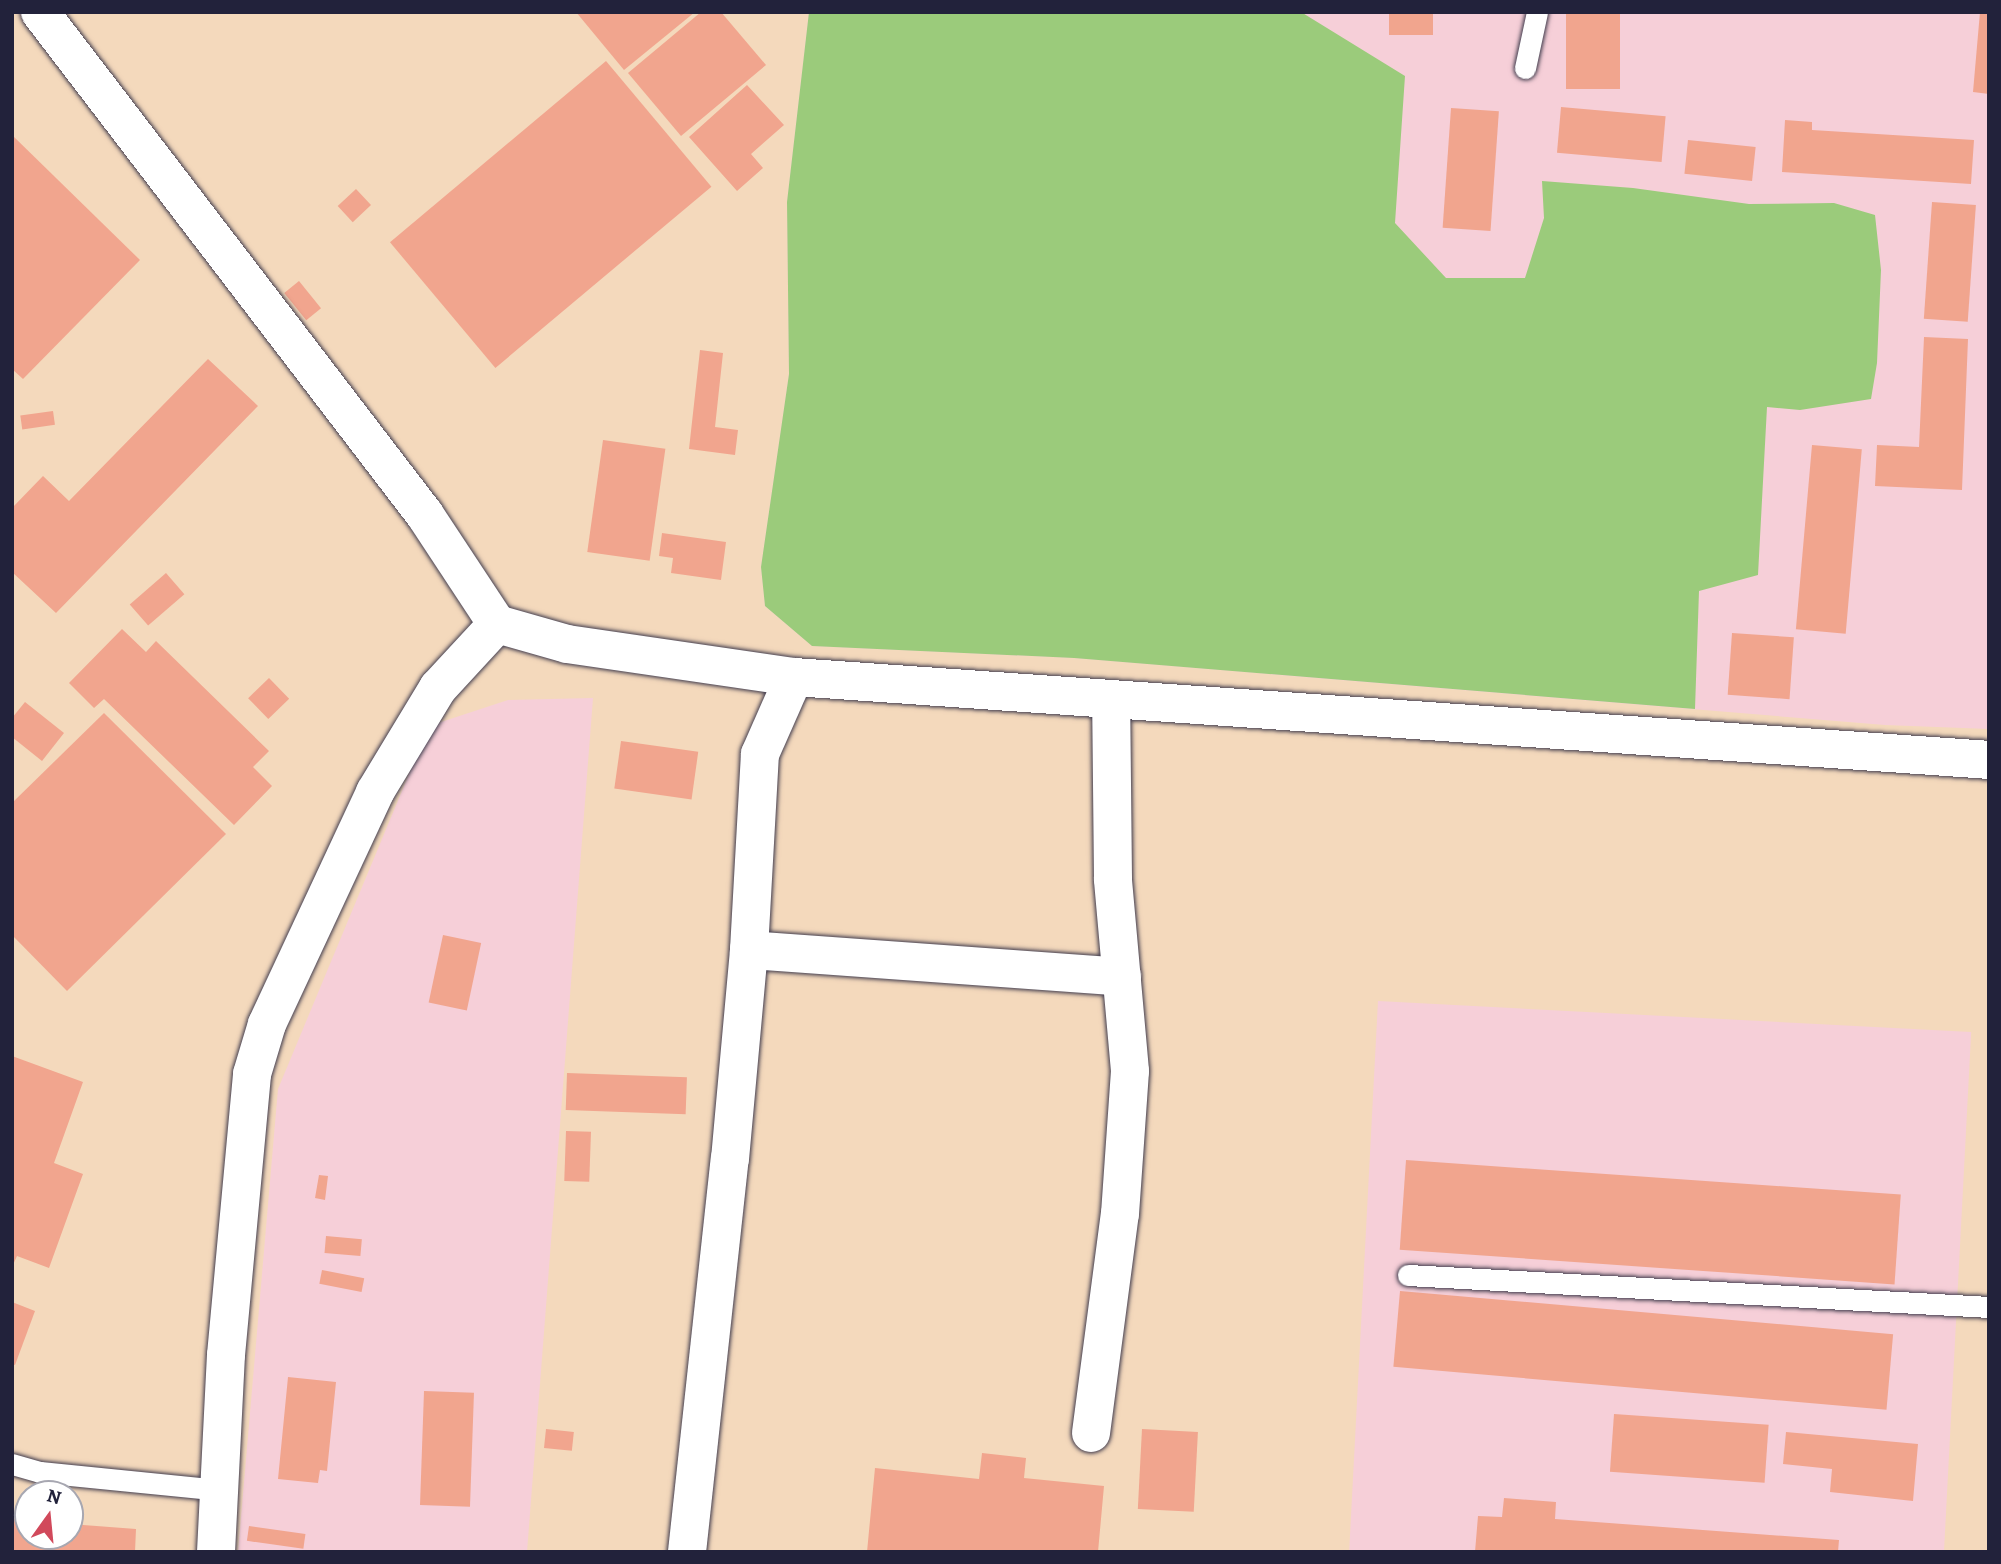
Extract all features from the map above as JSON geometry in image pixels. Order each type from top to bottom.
[{"type":"street","points":[[40,12],[425,515],[496,624],[567,645],[794,677],[1989,760]]},
{"type":"street","points":[[216,1552],[226,1355],[252,1074],[267,1024],[375,792],[438,688],[496,624]]},
{"type":"street","points":[[687,1552],[730,1159],[749,950],[760,754],[794,677]]},
{"type":"street","points":[[1091,1433],[1120,1214],[1130,1071],[1113,879],[1111,700]]},
{"type":"street","points":[[749,950],[1122,977]]},
{"type":"lane","points":[[1525,68],[1537,12]]},
{"type":"lane","points":[[1408,1275],[1989,1307]]},
{"type":"lane","points":[[12,1464],[40,1472],[219,1490]]},
{"type":"shaded area","points":[[809,12],[1989,12],[1989,729],[1885,725],[1074,658],[812,646],[765,606],[761,567],[789,374],[787,202]]},
{"type":"shaded area","points":[[593,698],[527,1552],[238,1552],[278,1089],[429,726],[508,700]]},
{"type":"shaded area","points":[[1378,1001],[1971,1032],[1944,1552],[1349,1552]]},
{"type":"green space","points":[[809,12],[1301,12],[1405,76],[1395,223],[1446,278],[1525,278],[1544,218],[1542,181],[1633,188],[1749,204],[1834,203],[1875,215],[1881,270],[1877,363],[1871,399],[1800,410],[1767,407],[1758,575],[1699,591],[1695,709],[1074,658],[812,646],[765,606],[761,567],[789,374],[787,202]]},
{"type":"building","points":[[576,12],[695,12],[624,70]]},
{"type":"building","points":[[701,12],[721,12],[766,65],[681,136],[628,73]]},
{"type":"building","points":[[1389,12],[1433,12],[1433,35],[1389,35]]},
{"type":"building","points":[[1566,12],[1620,12],[1620,89],[1566,89]]},
{"type":"building","points":[[1980,12],[1989,12],[1989,94],[1973,92]]},
{"type":"building","points":[[606,61],[711,187],[495,368],[390,242]]},
{"type":"building","points":[[747,85],[784,125],[751,154],[763,168],[737,191],[689,137]]},
{"type":"building","points":[[1561,107],[1666,116],[1662,162],[1557,153]]},
{"type":"building","points":[[1451,108],[1499,111],[1491,231],[1443,228]]},
{"type":"building","points":[[1785,120],[1812,122],[1812,130],[1974,140],[1971,184],[1782,172]]},
{"type":"building","points":[[12,135],[140,260],[23,379],[12,369]]},
{"type":"building","points":[[1688,140],[1756,147],[1752,181],[1684,174]]},
{"type":"building","points":[[356,189],[371,205],[353,222],[338,206]]},
{"type":"building","points":[[1932,202],[1976,205],[1968,322],[1924,319]]},
{"type":"building","points":[[299,281],[321,308],[306,320],[284,293]]},
{"type":"building","points":[[1924,337],[1968,339],[1962,490],[1875,486],[1877,445],[1919,447]]},
{"type":"building","points":[[700,350],[723,353],[715,427],[738,430],[735,455],[689,449]]},
{"type":"building","points":[[208,359],[258,406],[56,613],[12,572],[12,508],[43,476],[69,501]]},
{"type":"building","points":[[53,411],[55,425],[22,429],[20,416]]},
{"type":"building","points":[[603,440],[665,449],[650,561],[587,552]]},
{"type":"building","points":[[1812,445],[1862,449],[1846,634],[1796,629]]},
{"type":"building","points":[[662,533],[726,542],[721,580],[671,573],[673,558],[659,556]]},
{"type":"building","points":[[166,573],[184,594],[148,626],[130,604]]},
{"type":"building","points":[[122,629],[146,652],[156,641],[269,751],[253,767],[272,786],[234,825],[104,699],[94,708],[69,683]]},
{"type":"building","points":[[1732,633],[1794,637],[1790,699],[1728,695]]},
{"type":"building","points":[[269,678],[289,699],[268,719],[248,698]]},
{"type":"building","points":[[25,702],[64,733],[42,761],[12,737],[12,718]]},
{"type":"building","points":[[104,713],[226,834],[67,991],[12,935],[12,803]]},
{"type":"building","points":[[621,741],[698,752],[692,799],[614,789]]},
{"type":"building","points":[[443,935],[481,943],[467,1011],[429,1002]]},
{"type":"building","points":[[12,1056],[83,1082],[54,1163],[83,1174],[49,1268],[17,1256],[12,1267]]},
{"type":"building","points":[[567,1073],[687,1077],[686,1114],[566,1110]]},
{"type":"building","points":[[566,1131],[591,1132],[589,1182],[564,1181]]},
{"type":"building","points":[[1406,1160],[1901,1195],[1895,1284],[1400,1250]]},
{"type":"building","points":[[319,1175],[328,1176],[325,1200],[315,1198]]},
{"type":"building","points":[[326,1236],[362,1239],[360,1256],[325,1253]]},
{"type":"building","points":[[322,1270],[364,1278],[362,1292],[319,1284]]},
{"type":"building","points":[[1400,1291],[1893,1334],[1886,1410],[1393,1367]]},
{"type":"building","points":[[12,1302],[35,1311],[15,1365],[12,1364]]},
{"type":"building","points":[[288,1377],[336,1382],[327,1471],[320,1470],[318,1483],[278,1479]]},
{"type":"building","points":[[424,1391],[474,1393],[470,1507],[420,1505]]},
{"type":"building","points":[[1614,1414],[1769,1425],[1765,1483],[1610,1472]]},
{"type":"building","points":[[546,1429],[574,1432],[572,1451],[544,1448]]},
{"type":"building","points":[[1142,1429],[1198,1432],[1194,1512],[1138,1509]]},
{"type":"building","points":[[1786,1432],[1918,1444],[1913,1501],[1830,1492],[1832,1469],[1783,1464]]},
{"type":"building","points":[[982,1453],[1026,1458],[1024,1478],[1104,1486],[1098,1552],[867,1552],[875,1468],[979,1479]]},
{"type":"building","points":[[1504,1498],[1556,1502],[1555,1519],[1839,1540],[1838,1552],[1475,1552],[1478,1516],[1502,1517]]},
{"type":"building","points":[[12,1519],[14,1550],[84,1550],[84,1525],[136,1529],[135,1552],[12,1550]]},
{"type":"building","points":[[249,1526],[305,1534],[303,1549],[247,1541]]}]
